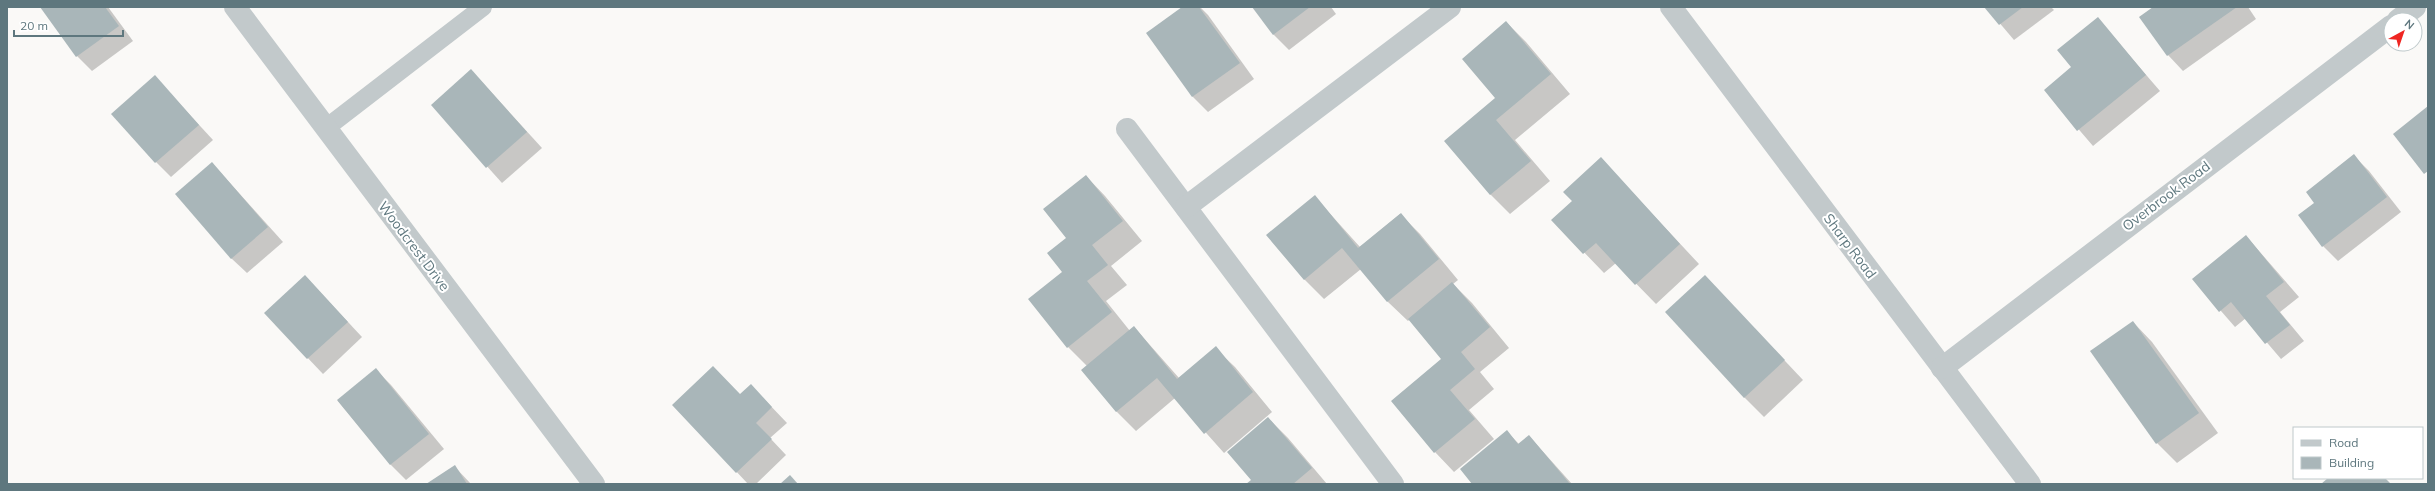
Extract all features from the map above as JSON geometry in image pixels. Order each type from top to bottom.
[{"type":"street","name":"Woodcrest Drive","points":[[235,7],[594,484]]},
{"type":"street","points":[[1186,207],[1450,7]]},
{"type":"street","name":"Sharp Road","points":[[1671,7],[2030,484]]},
{"type":"street","name":"Overbrook Road","points":[[1942,368],[2383,32]]},
{"type":"street","points":[[1127,129],[1393,484]]},
{"type":"lane","points":[[326,128],[483,7]]},
{"type":"building","points":[[40,7],[105,7],[119,26],[76,57]]},
{"type":"building","points":[[1182,7],[1199,7],[1240,63],[1192,97],[1146,33]]},
{"type":"building","points":[[1252,7],[1310,7],[1273,35]]},
{"type":"building","points":[[1984,7],[2023,7],[1999,25]]},
{"type":"building","points":[[2153,7],[2237,7],[2167,56],[2139,17]]},
{"type":"building","points":[[2098,17],[2146,75],[2077,131],[2044,90],[2071,67],[2057,50]]},
{"type":"building","points":[[1506,21],[1551,74],[1496,120],[1531,161],[1490,195],[1444,141],[1495,98],[1462,59]]},
{"type":"building","points":[[471,69],[527,132],[486,168],[431,105]]},
{"type":"building","points":[[155,75],[199,125],[155,163],[111,114]]},
{"type":"building","points":[[2428,106],[2428,171],[2424,174],[2393,134]]},
{"type":"building","points":[[2354,154],[2387,197],[2322,247],[2298,215],[2314,203],[2306,192]]},
{"type":"building","points":[[1601,157],[1680,244],[1635,285],[1596,243],[1583,254],[1551,220],[1572,201],[1563,192]]},
{"type":"building","points":[[212,162],[268,227],[231,259],[175,194]]},
{"type":"building","points":[[1086,175],[1123,221],[1092,245],[1108,265],[1087,281],[1112,312],[1067,348],[1028,299],[1062,272],[1047,253],[1066,238],[1043,209]]},
{"type":"building","points":[[1315,195],[1358,248],[1401,213],[1439,259],[1387,302],[1342,248],[1304,280],[1266,235]]},
{"type":"building","points":[[2246,235],[2284,282],[2266,296],[2290,325],[2265,344],[2231,302],[2219,312],[2192,279]]},
{"type":"building","points":[[305,275],[348,322],[307,359],[264,313]]},
{"type":"building","points":[[1705,275],[1785,360],[1744,398],[1665,312]]},
{"type":"building","points":[[1452,282],[1490,327],[1461,352],[1475,369],[1450,390],[1475,419],[1434,453],[1391,401],[1441,359],[1408,319]]},
{"type":"building","points":[[2133,321],[2199,413],[2156,444],[2090,351]]},
{"type":"building","points":[[1134,326],[1177,379],[1216,346],[1253,392],[1204,434],[1157,378],[1116,412],[1081,370]]},
{"type":"building","points":[[713,366],[740,394],[751,384],[772,407],[756,423],[772,439],[736,473],[672,405]]},
{"type":"building","points":[[376,368],[429,434],[390,465],[337,400]]},
{"type":"building","points":[[1268,417],[1312,468],[1293,484],[1246,484],[1251,480],[1227,452]]},
{"type":"building","points":[[1507,430],[1518,444],[1529,435],[1570,484],[1472,484],[1460,469]]},
{"type":"building","points":[[455,465],[467,484],[426,484]]},
{"type":"building","points":[[790,475],[798,484],[780,484]]},
{"type":"building","points":[[2327,479],[2386,479],[2391,484],[2321,484]]}]
